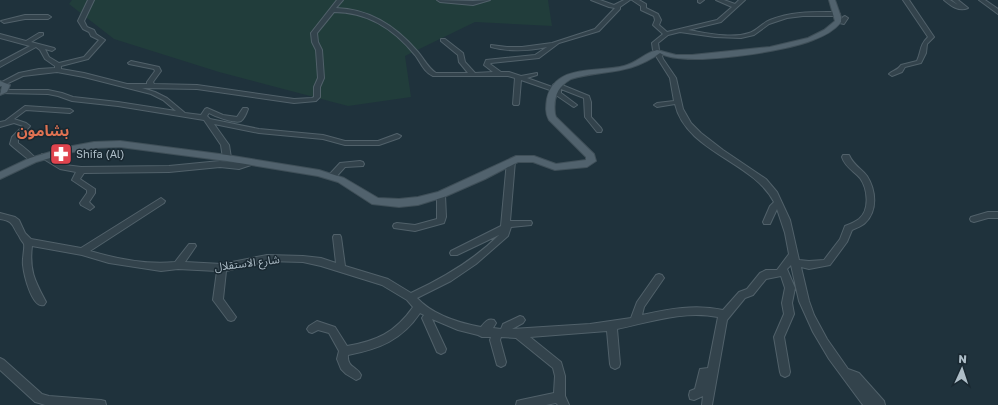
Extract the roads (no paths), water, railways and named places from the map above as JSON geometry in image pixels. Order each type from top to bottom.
[{"type":"main road","points":[[0,176],[33,160],[45,156],[81,147],[120,144],[227,158],[248,163],[332,176],[376,201],[387,203],[418,202],[441,195],[482,177],[511,161],[526,158],[555,167],[565,167],[587,164],[591,161],[591,156],[587,151],[558,126],[550,114],[556,87],[573,76],[634,66],[660,51],[683,57],[724,56],[798,44],[829,30],[837,18],[832,0]]},
{"type":"main road","points":[[1,92],[6,87],[2,83]]},
{"type":"street","points":[[2,83],[21,74],[58,68],[86,58],[102,40],[93,36],[92,31],[85,28],[81,21],[91,0]]},
{"type":"street","points":[[127,86],[197,87],[294,101],[314,100],[317,97],[317,87],[321,78],[319,50],[315,42],[314,33],[340,0]]},
{"type":"street","points":[[440,0],[472,3],[487,0]]},
{"type":"street","points":[[594,0],[614,8],[618,8]]},
{"type":"street","points":[[493,46],[500,48],[542,47],[597,30],[627,0]]},
{"type":"street","points":[[635,0],[644,6],[643,9],[646,12],[656,15],[658,20],[656,25],[666,34]]},
{"type":"street","points":[[719,0],[735,6]]},
{"type":"street","points":[[742,0],[719,21],[681,32],[666,34],[659,39],[660,60],[671,73],[678,92],[678,102],[681,113],[693,129],[719,151],[767,185],[779,203],[792,238],[794,259],[810,316],[826,345],[844,372],[870,405]]},
{"type":"street","points":[[892,74],[900,71],[904,66],[920,62],[924,44],[931,38],[906,0]]},
{"type":"street","points":[[947,0],[959,8],[965,8],[955,0]]},
{"type":"street","points":[[982,0],[998,12]]},
{"type":"street","points":[[991,6],[998,5]]},
{"type":"street","points":[[332,10],[351,11],[381,21],[411,46],[432,74],[440,76],[498,74],[556,87],[588,99],[588,117],[599,130]]},
{"type":"street","points":[[681,32],[716,36],[749,35],[758,31],[770,22],[784,16],[837,18],[842,23],[845,18]]},
{"type":"street","points":[[5,29],[2,20],[25,17],[48,17]]},
{"type":"street","points":[[28,42],[41,34]]},
{"type":"street","points":[[0,36],[28,42],[42,49],[47,58],[58,68],[160,96],[182,113]]},
{"type":"street","points":[[443,40],[461,54],[462,62],[473,74]]},
{"type":"street","points":[[498,74],[487,65],[488,61],[533,58],[542,54],[554,44]]},
{"type":"street","points":[[0,65],[36,46],[52,48]]},
{"type":"street","points":[[131,63],[157,68],[158,71],[150,82],[151,86]]},
{"type":"street","points":[[516,104],[518,79],[535,74]]},
{"type":"street","points":[[556,87],[556,92],[574,106]]},
{"type":"street","points":[[1,92],[48,92],[60,94],[72,99],[182,113],[259,131],[323,137],[345,144],[379,143],[397,136]]},
{"type":"street","points":[[657,105],[678,102]]},
{"type":"street","points":[[0,125],[25,108],[70,111]]},
{"type":"street","points":[[227,158],[226,145],[206,119],[207,110],[222,117],[239,119],[244,109]]},
{"type":"street","points":[[8,121],[20,122],[27,126],[15,139],[14,144],[27,153],[33,160]]},
{"type":"street","points":[[45,156],[63,167],[81,170],[169,169],[220,164],[239,166],[248,163]]},
{"type":"street","points":[[707,405],[722,319],[725,314],[742,296],[750,292],[762,276],[766,274],[779,273],[783,270],[786,262],[794,259],[809,265],[827,263],[844,240],[848,228],[862,221],[866,217],[870,202],[868,185],[864,178],[847,162],[846,157]]},
{"type":"street","points":[[511,161],[506,234],[491,248],[444,281],[410,297],[418,308],[461,328],[482,333],[501,334],[519,334],[612,326],[684,311],[712,311],[725,314]]},
{"type":"street","points":[[332,176],[343,165],[360,164]]},
{"type":"street","points":[[81,170],[76,180],[91,189],[91,193],[84,203],[90,207]]},
{"type":"street","points":[[397,226],[415,228],[441,221],[441,195]]},
{"type":"street","points":[[82,252],[161,201]]},
{"type":"street","points":[[767,222],[773,208],[779,203]]},
{"type":"street","points":[[974,218],[988,215],[998,215]]},
{"type":"street","points":[[0,216],[12,217],[28,242],[26,264],[34,292],[41,302]]},
{"type":"street","points":[[454,254],[515,222],[528,222]]},
{"type":"street","points":[[337,238],[341,268]]},
{"type":"street","name":"شارع الاستقلال","points":[[28,242],[82,252],[109,260],[161,267],[178,265],[222,268],[278,257],[321,262],[385,282],[410,297]]},
{"type":"street","points":[[178,265],[192,246]]},
{"type":"street","points":[[222,268],[218,300],[231,317]]},
{"type":"street","points":[[783,270],[786,274],[790,288],[787,303],[789,314],[779,337],[785,372]]},
{"type":"street","points":[[635,321],[640,305],[659,278]]},
{"type":"street","points":[[344,351],[365,348],[392,337],[418,308]]},
{"type":"street","points":[[429,314],[427,318],[441,349]]},
{"type":"street","points":[[501,362],[495,340],[506,327],[520,320]]},
{"type":"street","points":[[482,333],[491,323]]},
{"type":"street","points":[[312,329],[317,325],[332,330],[344,351]]},
{"type":"street","points":[[612,326],[615,364]]},
{"type":"street","points":[[519,334],[557,365],[561,371],[562,379],[562,401],[522,405]]},
{"type":"street","points":[[344,351],[341,357],[342,362],[350,372],[356,375]]},
{"type":"street","points":[[0,363],[38,398],[49,401],[101,405]]},
{"type":"street","points":[[694,395],[700,392],[704,372],[713,373]]},
{"type":"street","points":[[844,372],[854,376],[880,405]]},
{"type":"place","name":"Shifa (Al)","points":[[61,154]]},
{"type":"district","name":"بشامون","points":[[43,131]]}]
